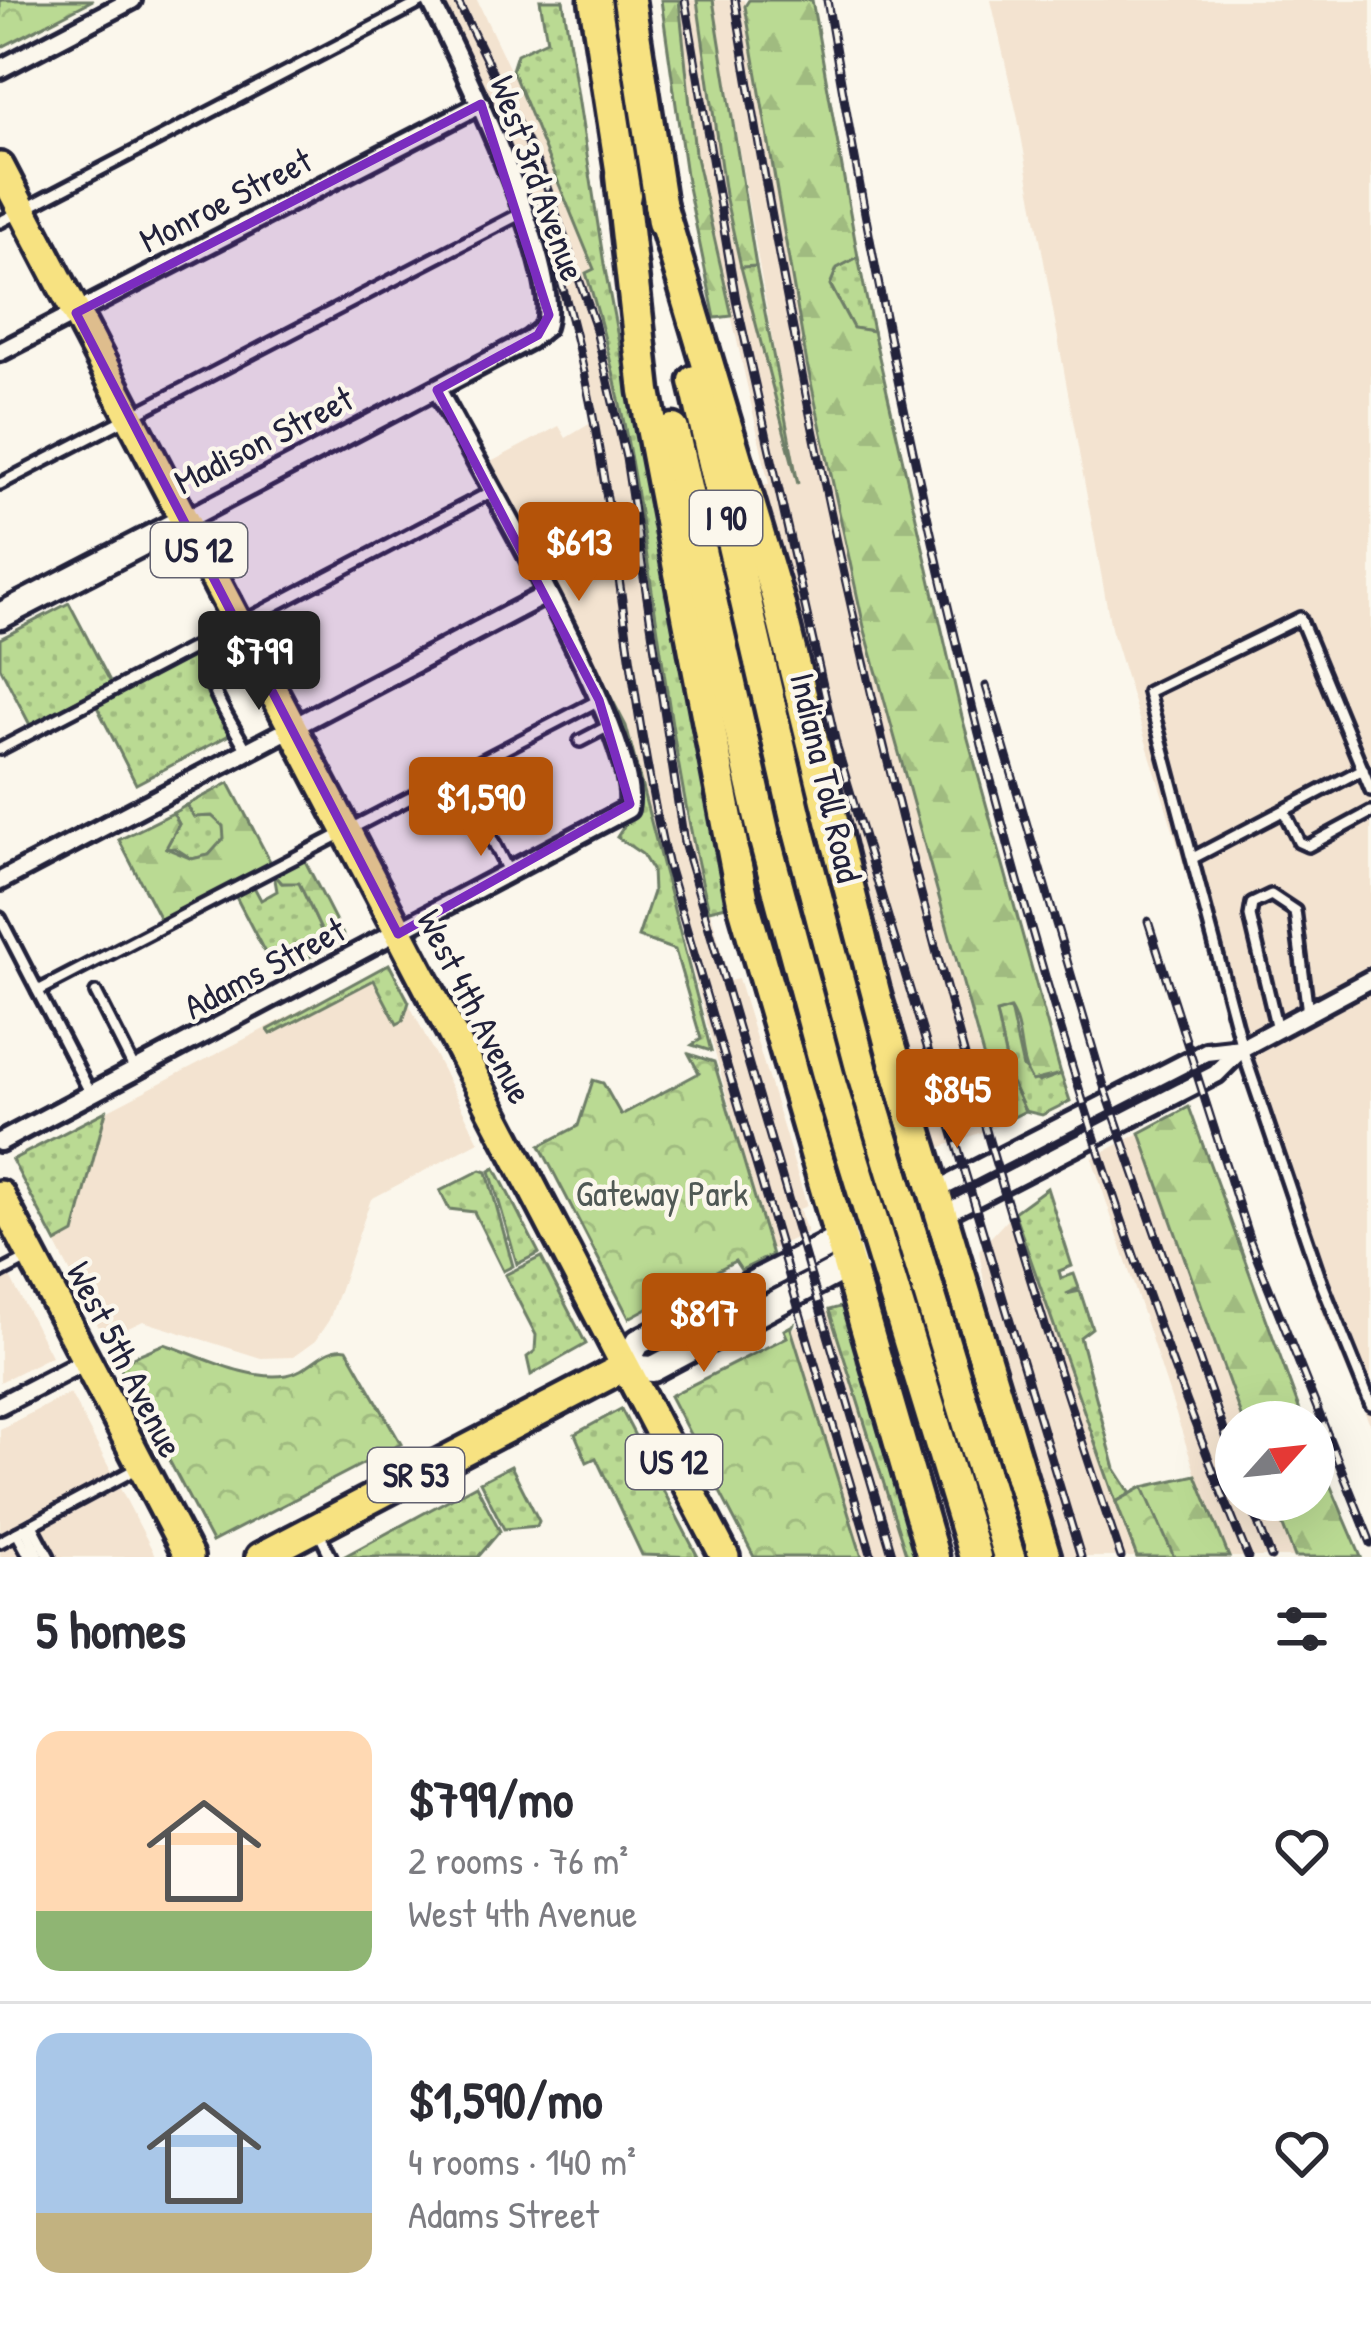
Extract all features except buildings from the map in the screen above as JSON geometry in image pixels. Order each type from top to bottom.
[{"type":"highway","name":"Indiana Toll Road","points":[[596,0],[621,176],[658,368],[765,840],[832,1086],[975,1557]]},
{"type":"highway","name":"Indiana Toll Road","points":[[629,0],[660,204],[799,831],[863,1076],[1009,1557]]},
{"type":"highway","points":[[621,176],[645,391],[743,902],[934,1557]]},
{"type":"highway","points":[[660,204],[777,597],[875,996],[1045,1557]]},
{"type":"main road","name":"West 4th Avenue","points":[[0,167],[11,216],[76,313],[184,521],[225,632],[290,727],[624,1367]]},
{"type":"main road","name":"Madison Street","points":[[0,616],[184,521]]},
{"type":"main road","name":"SR 53","points":[[260,1557],[624,1367],[638,1342],[940,1202]]},
{"type":"main road","name":"West 5th Avenue","points":[[4,1212],[32,1256],[188,1557]]},
{"type":"main road","name":"US 12","points":[[624,1367],[724,1557]]},
{"type":"street","points":[[0,69],[132,0]]},
{"type":"street","name":"West 3rd Avenue","points":[[427,0],[481,104],[522,213],[550,300],[549,315]]},
{"type":"street","name":"Monroe Street","points":[[0,352],[481,104]]},
{"type":"street","name":"Madison Street","points":[[184,521],[529,340],[542,331],[549,315]]},
{"type":"street","points":[[437,389],[611,725]]},
{"type":"street","points":[[0,881],[544,595]]},
{"type":"street","name":"Adams Street","points":[[0,1142],[622,814],[631,796],[611,725]]},
{"type":"street","points":[[940,1202],[1216,1074],[1242,1048],[1371,979]]},
{"type":"street","points":[[0,1405],[87,1360]]},
{"type":"lane","points":[[11,216],[427,0]]},
{"type":"lane","points":[[0,484],[522,213]]},
{"type":"lane","points":[[0,749],[490,492]]},
{"type":"lane","points":[[1371,790],[1300,618],[1152,686],[1148,703],[1242,1048],[1322,1284],[1371,1405]]},
{"type":"lane","points":[[225,632],[205,657],[246,749]]},
{"type":"lane","points":[[38,991],[599,700]]},
{"type":"lane","points":[[580,741],[611,725]]},
{"type":"lane","points":[[1193,858],[1363,770]]},
{"type":"lane","points":[[471,798],[509,873]]},
{"type":"lane","points":[[1284,811],[1299,842],[1308,846],[1369,814]]},
{"type":"lane","points":[[1277,1029],[1250,916],[1252,904],[1271,895],[1294,911],[1308,1012]]},
{"type":"lane","points":[[0,918],[92,1096]]},
{"type":"lane","points":[[96,993],[136,1072]]},
{"type":"lane","points":[[0,1273],[32,1256]]},
{"type":"lane","points":[[0,1542],[141,1466]]},
{"type":"lane","points":[[316,1528],[331,1557]]},
{"type":"lane","points":[[25,1529],[30,1557]]},
{"type":"lane","points":[[25,1529],[39,1557]]},
{"type":"lane","points":[[25,1529],[49,1557]]},
{"type":"highlighted area","points":[[481,104],[549,315],[538,335],[437,390],[599,700],[630,804],[398,934],[76,313]]},
{"type":"shaded area","points":[[438,0],[477,0],[561,178],[595,270],[586,274],[629,434],[684,809],[729,981],[738,979],[807,1206],[799,1209],[807,1232],[769,1251],[628,733],[489,463],[559,426],[566,438],[591,423],[568,324],[519,174]]},
{"type":"shaded area","points":[[679,0],[697,0],[725,195],[796,477],[713,0],[744,0],[807,364],[864,627],[1000,1125],[942,1147],[925,1133],[759,487],[769,484],[695,152]]},
{"type":"shaded area","points":[[991,0],[1371,0],[1371,1427],[1319,1305],[1111,628],[1018,119]]},
{"type":"shaded area","points":[[389,964],[479,1142],[371,1199],[329,1320],[315,1341],[293,1357],[261,1358],[143,1321],[105,1339],[12,1160]]},
{"type":"shaded area","points":[[1140,1133],[1236,1401],[1215,1401],[1215,1521],[1281,1521],[1295,1557],[1229,1557],[1196,1475],[1092,1158]]},
{"type":"shaded area","points":[[1014,1212],[1137,1557],[1058,1557],[987,1302],[979,1250]]},
{"type":"shaded area","points":[[9,1275],[51,1356],[0,1382],[0,1280]]},
{"type":"shaded area","points":[[829,1310],[907,1557],[862,1557],[791,1329]]},
{"type":"shaded area","points":[[70,1393],[156,1557],[0,1557],[0,1429]]},
{"type":"green space","points":[[0,0],[93,0],[0,48]]},
{"type":"green space","points":[[540,0],[563,0],[604,264],[726,906],[709,910],[676,751],[625,431],[586,273],[594,269],[512,70],[517,54],[547,40]]},
{"type":"green space","points":[[661,0],[679,0],[695,153],[732,316],[715,318],[687,182]]},
{"type":"green space","points":[[697,0],[713,0],[756,266],[741,267],[725,195]]},
{"type":"green space","points":[[749,0],[812,0],[858,257],[837,268],[830,285],[853,328],[873,331],[962,717],[1061,1074],[1032,1081],[1010,1009],[996,1013],[1010,1079],[1025,1111],[1008,1120],[992,1088],[864,627],[807,364],[745,6]]},
{"type":"green space","points":[[858,257],[873,331],[853,328],[830,284],[837,268]]},
{"type":"green space","points":[[756,266],[798,484],[741,267]]},
{"type":"green space","points":[[494,473],[626,726],[711,1051],[692,1045],[701,1039],[675,950],[638,937],[653,892],[652,870],[642,854],[617,837],[639,803],[622,728],[490,477]]},
{"type":"green space","points":[[69,603],[111,683],[30,725],[0,667],[0,639]]},
{"type":"green space","points":[[191,653],[231,734],[136,784],[95,703]]},
{"type":"green space","points":[[229,783],[271,863],[161,921],[119,840],[173,813],[179,824],[166,848],[192,859],[209,855],[224,838],[223,826],[212,816],[194,817],[187,805]]},
{"type":"green space","points":[[187,805],[194,817],[212,816],[223,826],[225,838],[209,855],[192,859],[175,848],[165,849],[179,824],[173,813]]},
{"type":"green space","points":[[304,859],[345,939],[329,947],[299,883],[282,883],[274,874]]},
{"type":"green space","points":[[274,874],[282,883],[299,882],[329,947],[276,974],[235,895],[253,885],[261,900],[277,891]]},
{"type":"green space","points":[[389,964],[409,1002],[403,1021],[397,1024],[374,980],[271,1034],[268,1030]]},
{"type":"green space","points":[[1010,1009],[1023,1068],[1039,1082],[1061,1074],[1070,1101],[1042,1115],[1025,1111],[1010,1079],[996,1013]]},
{"type":"green space","name":"Gateway Park","points":[[689,1054],[714,1062],[772,1255],[741,1270],[735,1261],[629,1318],[540,1146],[578,1126],[593,1080],[603,1083],[621,1115],[699,1073]]},
{"type":"green space","points":[[1189,1107],[1296,1401],[1236,1401],[1140,1133]]},
{"type":"green space","points":[[106,1111],[74,1233],[56,1243],[12,1160]]},
{"type":"green space","points":[[495,1168],[539,1253],[517,1264],[490,1171]]},
{"type":"green space","points":[[481,1170],[487,1172],[513,1266],[503,1271],[474,1212],[449,1209],[440,1191]]},
{"type":"green space","points":[[1047,1188],[1072,1266],[1059,1271],[1061,1278],[1074,1274],[1079,1288],[1066,1294],[1080,1291],[1092,1328],[1080,1337],[1115,1469],[1131,1494],[1116,1502],[1014,1212]]},
{"type":"green space","points":[[541,1257],[586,1344],[531,1375],[527,1357],[535,1351],[536,1335],[505,1275]]},
{"type":"green space","points":[[849,1309],[927,1557],[907,1557],[829,1310]]},
{"type":"green space","points":[[793,1325],[862,1557],[754,1557],[670,1396],[787,1337],[784,1330]]},
{"type":"green space","points":[[164,1344],[241,1371],[272,1376],[295,1373],[331,1351],[347,1349],[401,1444],[212,1542],[118,1363]]},
{"type":"green space","points":[[621,1409],[698,1557],[642,1555],[596,1458],[587,1462],[575,1434]]},
{"type":"green space","points":[[511,1466],[539,1521],[537,1526],[504,1529],[480,1482]]},
{"type":"green space","points":[[1196,1475],[1229,1557],[1137,1557],[1116,1502],[1143,1487]]},
{"type":"green space","points":[[476,1485],[500,1531],[478,1557],[343,1557]]},
{"type":"green space","points":[[1143,1487],[1174,1557],[1137,1557],[1116,1502]]},
{"type":"green space","points":[[1335,1496],[1361,1557],[1295,1557],[1281,1521],[1335,1521]]},
{"type":"railway","points":[[457,0],[542,173],[594,322],[626,458],[684,843],[893,1557]]},
{"type":"railway","points":[[685,0],[736,300],[837,748],[1081,1557]]},
{"type":"railway","points":[[735,0],[806,396],[894,787],[999,1174],[1121,1557]]},
{"type":"railway","points":[[827,0],[901,397],[994,790],[1108,1178],[1174,1369],[1248,1557]]},
{"type":"railway","points":[[533,198],[561,282],[599,448],[636,697],[668,866],[872,1557]]},
{"type":"railway","points":[[986,686],[1103,1083],[1215,1405]]},
{"type":"railway","points":[[1148,921],[1250,1241],[1371,1543]]},
{"type":"railway","points":[[1257,1521],[1271,1557]]}]
